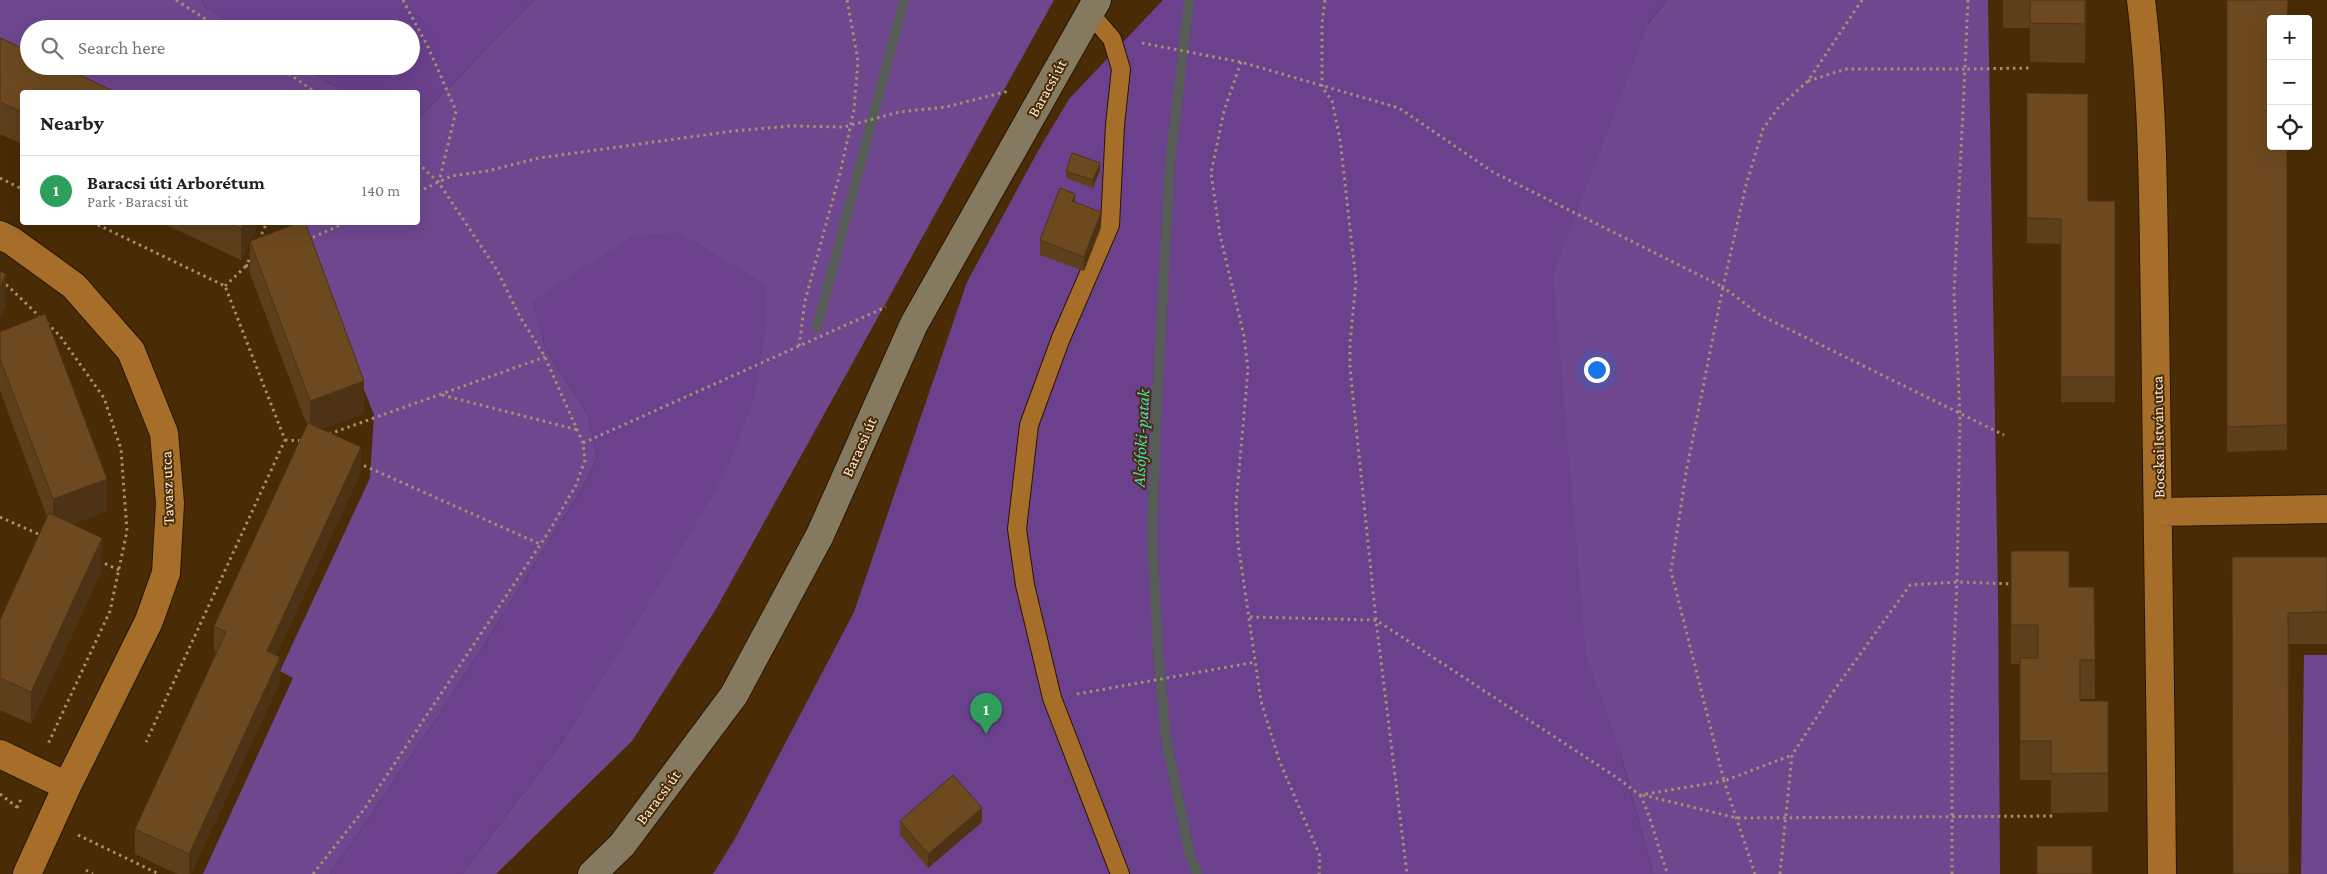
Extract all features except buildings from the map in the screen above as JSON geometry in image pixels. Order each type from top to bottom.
[{"type":"street","name":"Bocskai István utca","points":[[2141,0],[2148,56],[2151,134],[2159,512],[2162,874]]},
{"type":"street","name":"Baracsi út","points":[[592,874],[622,845],[734,696],[820,535],[914,324],[1093,6]]},
{"type":"street","name":"Tavasz utca","points":[[0,235],[12,241],[74,286],[131,351],[164,433],[170,503],[166,573],[149,621],[67,786],[27,874]]},
{"type":"street","points":[[2159,512],[2327,509]]},
{"type":"street","points":[[0,754],[67,786]]},
{"type":"lane","points":[[1093,6],[1112,39],[1121,69],[1115,125],[1110,225],[1061,338],[1029,425],[1017,528],[1025,585],[1052,698],[1120,874]]},
{"type":"path","points":[[176,0],[207,20]]},
{"type":"path","points":[[403,0],[414,20]]},
{"type":"path","points":[[798,346],[805,301],[854,110],[858,61],[847,0]]},
{"type":"path","points":[[1325,0],[1322,23],[1322,87],[1332,101],[1340,139],[1354,258],[1356,281],[1350,343],[1350,368],[1376,620],[1407,874]]},
{"type":"path","points":[[1755,874],[1724,781],[1671,571],[1686,473],[1723,287],[1746,185],[1764,129],[1778,108],[1808,81],[1862,0]]},
{"type":"path","points":[[1952,874],[1952,695],[1958,582],[1960,414],[1954,293],[1968,0]]},
{"type":"path","points":[[420,32],[456,111],[439,183]]},
{"type":"path","points":[[1165,46],[1241,62],[1398,108],[1493,172],[1723,287],[1760,315],[2004,434]]},
{"type":"path","points":[[1241,62],[1224,110],[1210,173],[1220,235],[1244,336],[1248,370],[1236,504],[1238,543],[1264,709],[1279,760],[1305,816],[1320,856],[1320,874]]},
{"type":"path","points":[[1808,81],[1846,69],[2031,68]]},
{"type":"path","points":[[291,75],[312,90]]},
{"type":"path","points":[[420,191],[451,176],[487,171],[539,158],[732,131],[791,126],[844,126],[886,115],[946,107],[1010,91]]},
{"type":"path","points":[[313,874],[365,808],[540,544],[576,485],[585,460],[583,443],[578,430],[545,356],[520,315],[497,270],[439,183],[420,165]]},
{"type":"path","points":[[0,178],[20,188]]},
{"type":"path","points":[[98,225],[225,286],[285,440],[146,742]]},
{"type":"path","points":[[225,286],[246,266],[266,225]]},
{"type":"path","points":[[305,241],[340,225]]},
{"type":"path","points":[[246,266],[254,263]]},
{"type":"path","points":[[0,282],[8,286],[60,336],[104,398],[121,449],[127,530],[110,611],[17,808]]},
{"type":"path","points":[[583,443],[892,304]]},
{"type":"path","points":[[327,435],[545,356]]},
{"type":"path","points":[[441,395],[578,430]]},
{"type":"path","points":[[285,440],[309,442]]},
{"type":"path","points":[[354,461],[540,544]]},
{"type":"path","points":[[0,517],[46,537]]},
{"type":"path","points":[[91,558],[119,570]]},
{"type":"path","points":[[1780,874],[1792,755],[1834,689],[1910,585],[1958,582],[2013,584]]},
{"type":"path","points":[[1250,617],[1376,620],[1616,777],[1640,795],[1737,818],[2053,816]]},
{"type":"path","points":[[1052,698],[1256,662]]},
{"type":"path","points":[[1640,795],[1724,781],[1792,755]]},
{"type":"path","points":[[1640,795],[1648,812],[1658,852],[1668,874]]},
{"type":"path","points":[[98,846],[159,874]]},
{"type":"path","points":[[86,870],[93,874]]},
{"type":"shaded area","points":[[0,0],[201,0],[206,8],[226,20],[20,20],[20,66],[0,56]]},
{"type":"shaded area","points":[[201,0],[534,0],[420,117],[420,90],[342,90],[317,75],[420,75],[420,20],[226,20],[206,8]]},
{"type":"shaded area","points":[[534,0],[1054,0],[716,609],[632,741],[496,874],[462,874],[563,741],[680,549],[533,303],[546,350],[588,415],[597,458],[582,489],[442,711],[330,874],[203,874],[293,678],[280,671],[370,478],[374,415],[310,251],[289,225],[420,225],[420,117]]},
{"type":"shaded area","points":[[1163,0],[1667,0],[1649,22],[1553,275],[1586,654],[1619,748],[1653,874],[713,874],[736,837],[854,612],[967,282],[1038,151],[1069,99]]},
{"type":"shaded area","points":[[1667,0],[1988,0],[1998,598],[2000,874],[1653,874],[1620,751],[1627,874],[1467,250]]},
{"type":"shaded area","points":[[39,75],[317,75],[342,90],[70,90]]},
{"type":"shaded area","points":[[679,232],[767,285],[765,333],[754,400],[724,476],[640,618],[563,741],[462,874],[330,874],[442,711],[582,489],[597,458],[588,415],[546,350],[532,301],[630,237]]},
{"type":"shaded area","points":[[2304,655],[2327,655],[2327,874],[2301,874]]},
{"type":"waterway","points":[[817,327],[904,0]]},
{"type":"waterway","name":"Alsófoki-patak","points":[[1189,0],[1170,162],[1156,419],[1152,539],[1158,652],[1166,739],[1190,856],[1198,874]]},
{"type":"place","name":"Baracsi úti Arborétum","points":[[986,734]]}]
